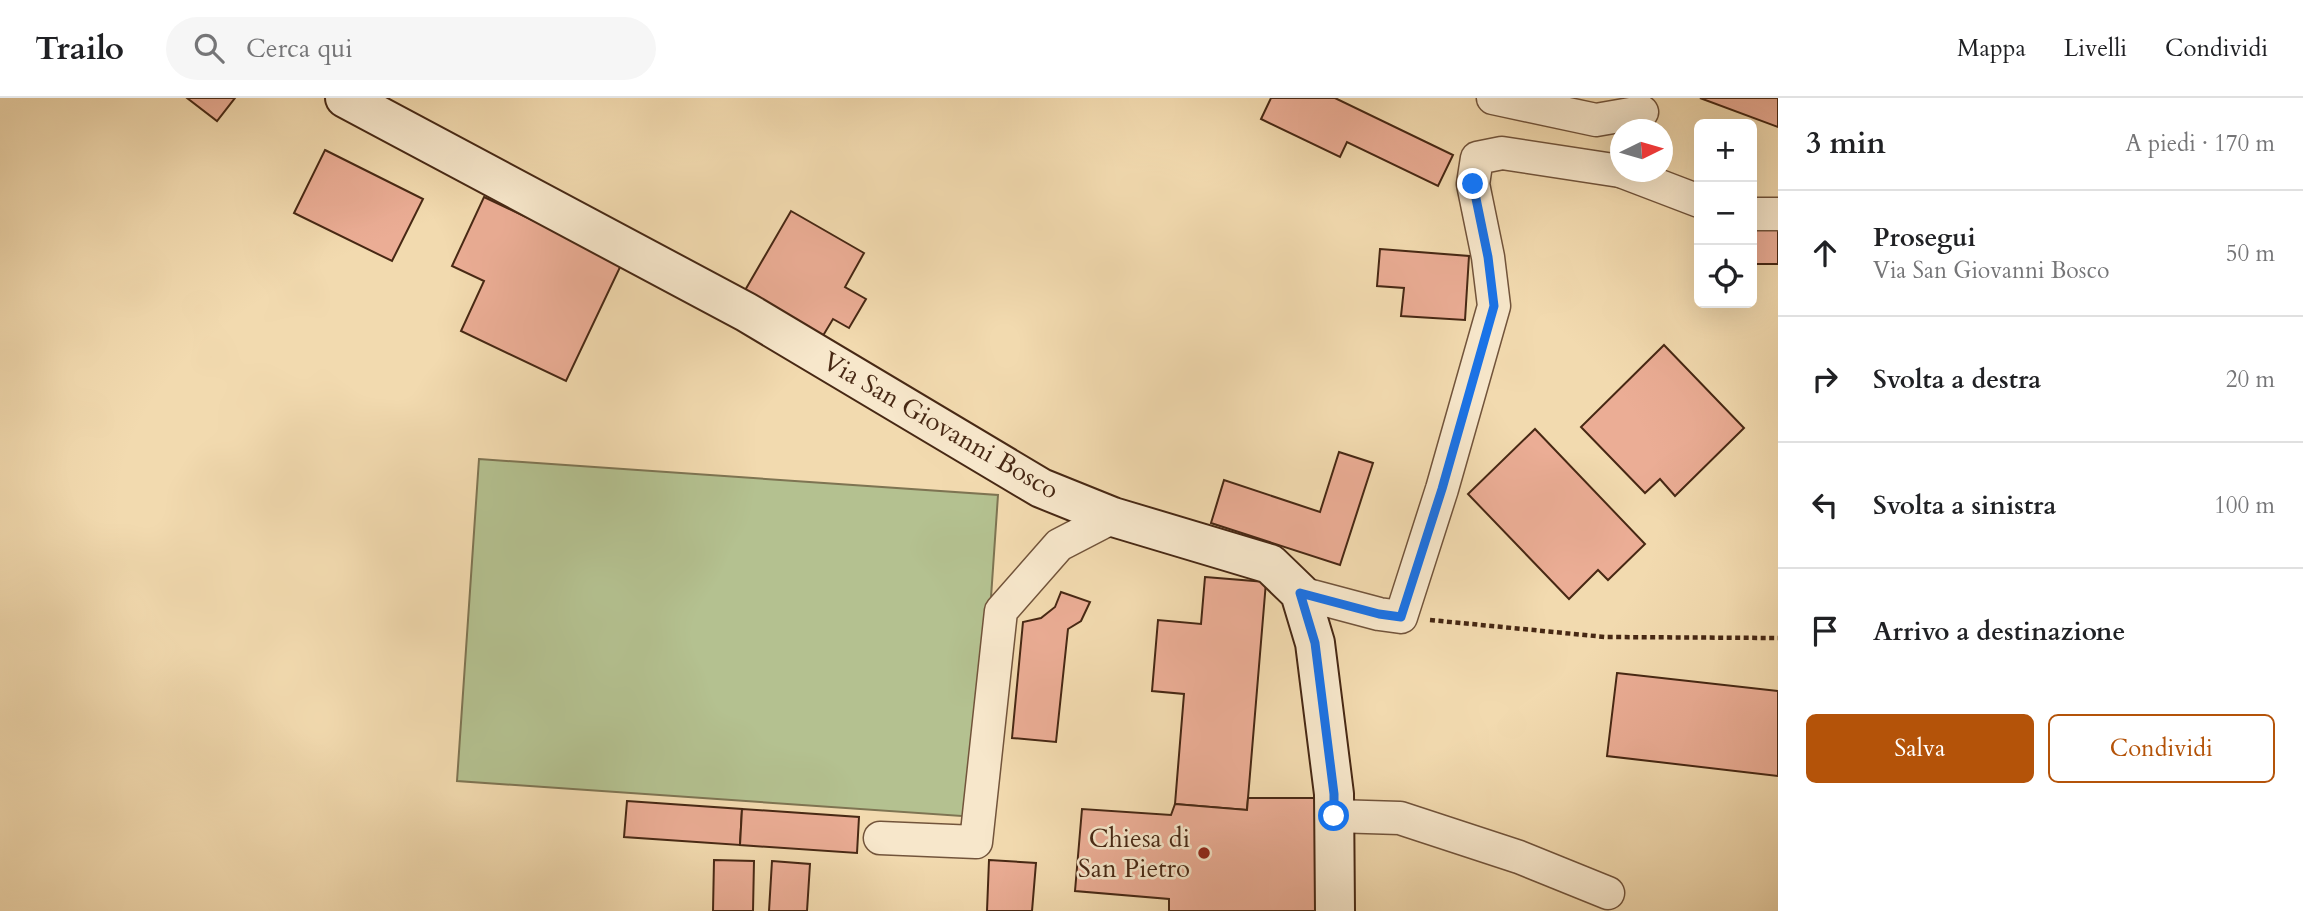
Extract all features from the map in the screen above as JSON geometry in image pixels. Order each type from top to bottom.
[{"type":"street","name":"Via San Giovanni Bosco","points":[[345,98],[746,312],[1041,488],[1113,517],[1270,564],[1300,593],[1315,643],[1334,794],[1335,911]]},
{"type":"street","points":[[1493,98],[1596,120],[1642,112]]},
{"type":"street","points":[[1300,593],[1379,614],[1401,617],[1442,489],[1494,306],[1488,257],[1473,184],[1477,158],[1502,153],[1610,169]]},
{"type":"street","points":[[1650,182],[1694,199]]},
{"type":"street","points":[[1757,214],[1778,214]]},
{"type":"street","points":[[880,838],[976,842],[1000,611],[1059,545],[1113,517]]},
{"type":"street","points":[[1334,816],[1400,818],[1519,857],[1608,893]]},
{"type":"path","points":[[1401,617],[1605,637],[1778,638]]},
{"type":"green space","points":[[479,459],[998,495],[976,817],[457,781]]},
{"type":"building","points":[[187,98],[235,98],[217,121]]},
{"type":"building","points":[[1271,98],[1335,98],[1453,155],[1438,186],[1347,142],[1340,157],[1261,119]]},
{"type":"building","points":[[1700,98],[1778,98],[1778,127]]},
{"type":"building","points":[[325,150],[423,199],[392,261],[294,213]]},
{"type":"building","points":[[484,197],[622,263],[566,381],[461,331],[484,281],[452,266]]},
{"type":"building","points":[[791,211],[864,253],[845,287],[866,299],[849,328],[833,319],[818,344],[740,299]]},
{"type":"building","points":[[1778,221],[1778,264],[1757,264],[1757,222]]},
{"type":"building","points":[[1380,249],[1469,256],[1465,320],[1401,316],[1404,288],[1377,286]]},
{"type":"building","points":[[1664,345],[1744,428],[1675,496],[1660,479],[1645,493],[1581,427]]},
{"type":"building","points":[[1535,429],[1645,544],[1608,580],[1598,570],[1569,599],[1468,494]]},
{"type":"building","points":[[1339,452],[1373,463],[1340,565],[1211,523],[1224,480],[1320,512]]},
{"type":"building","points":[[1205,577],[1266,582],[1247,810],[1175,804],[1184,694],[1152,691],[1158,620],[1201,624]]},
{"type":"building","points":[[1061,592],[1090,602],[1081,621],[1068,629],[1056,742],[1012,738],[1023,622],[1041,618],[1055,607]]},
{"type":"building","points":[[1617,673],[1778,691],[1778,776],[1607,756]]},
{"type":"building","name":"Chiesa di San Pietro","points":[[1248,798],[1330,798],[1330,911],[1169,911],[1169,899],[1075,891],[1082,809],[1171,815],[1175,804],[1247,810]]},
{"type":"building","points":[[627,801],[742,809],[740,845],[624,837]]},
{"type":"building","points":[[742,809],[859,817],[857,853],[740,845]]},
{"type":"building","points":[[714,860],[754,861],[753,911],[713,911]]},
{"type":"building","points":[[989,860],[1036,863],[1032,911],[987,911]]},
{"type":"building","points":[[772,861],[810,864],[807,911],[769,911]]},
{"type":"place","name":"Chiesa di San Pietro","points":[[1204,853]]},
{"type":"route","points":[[1334,816],[1334,794],[1315,643],[1300,593],[1379,614],[1401,617],[1442,489],[1494,306],[1488,257],[1473,184]]}]
